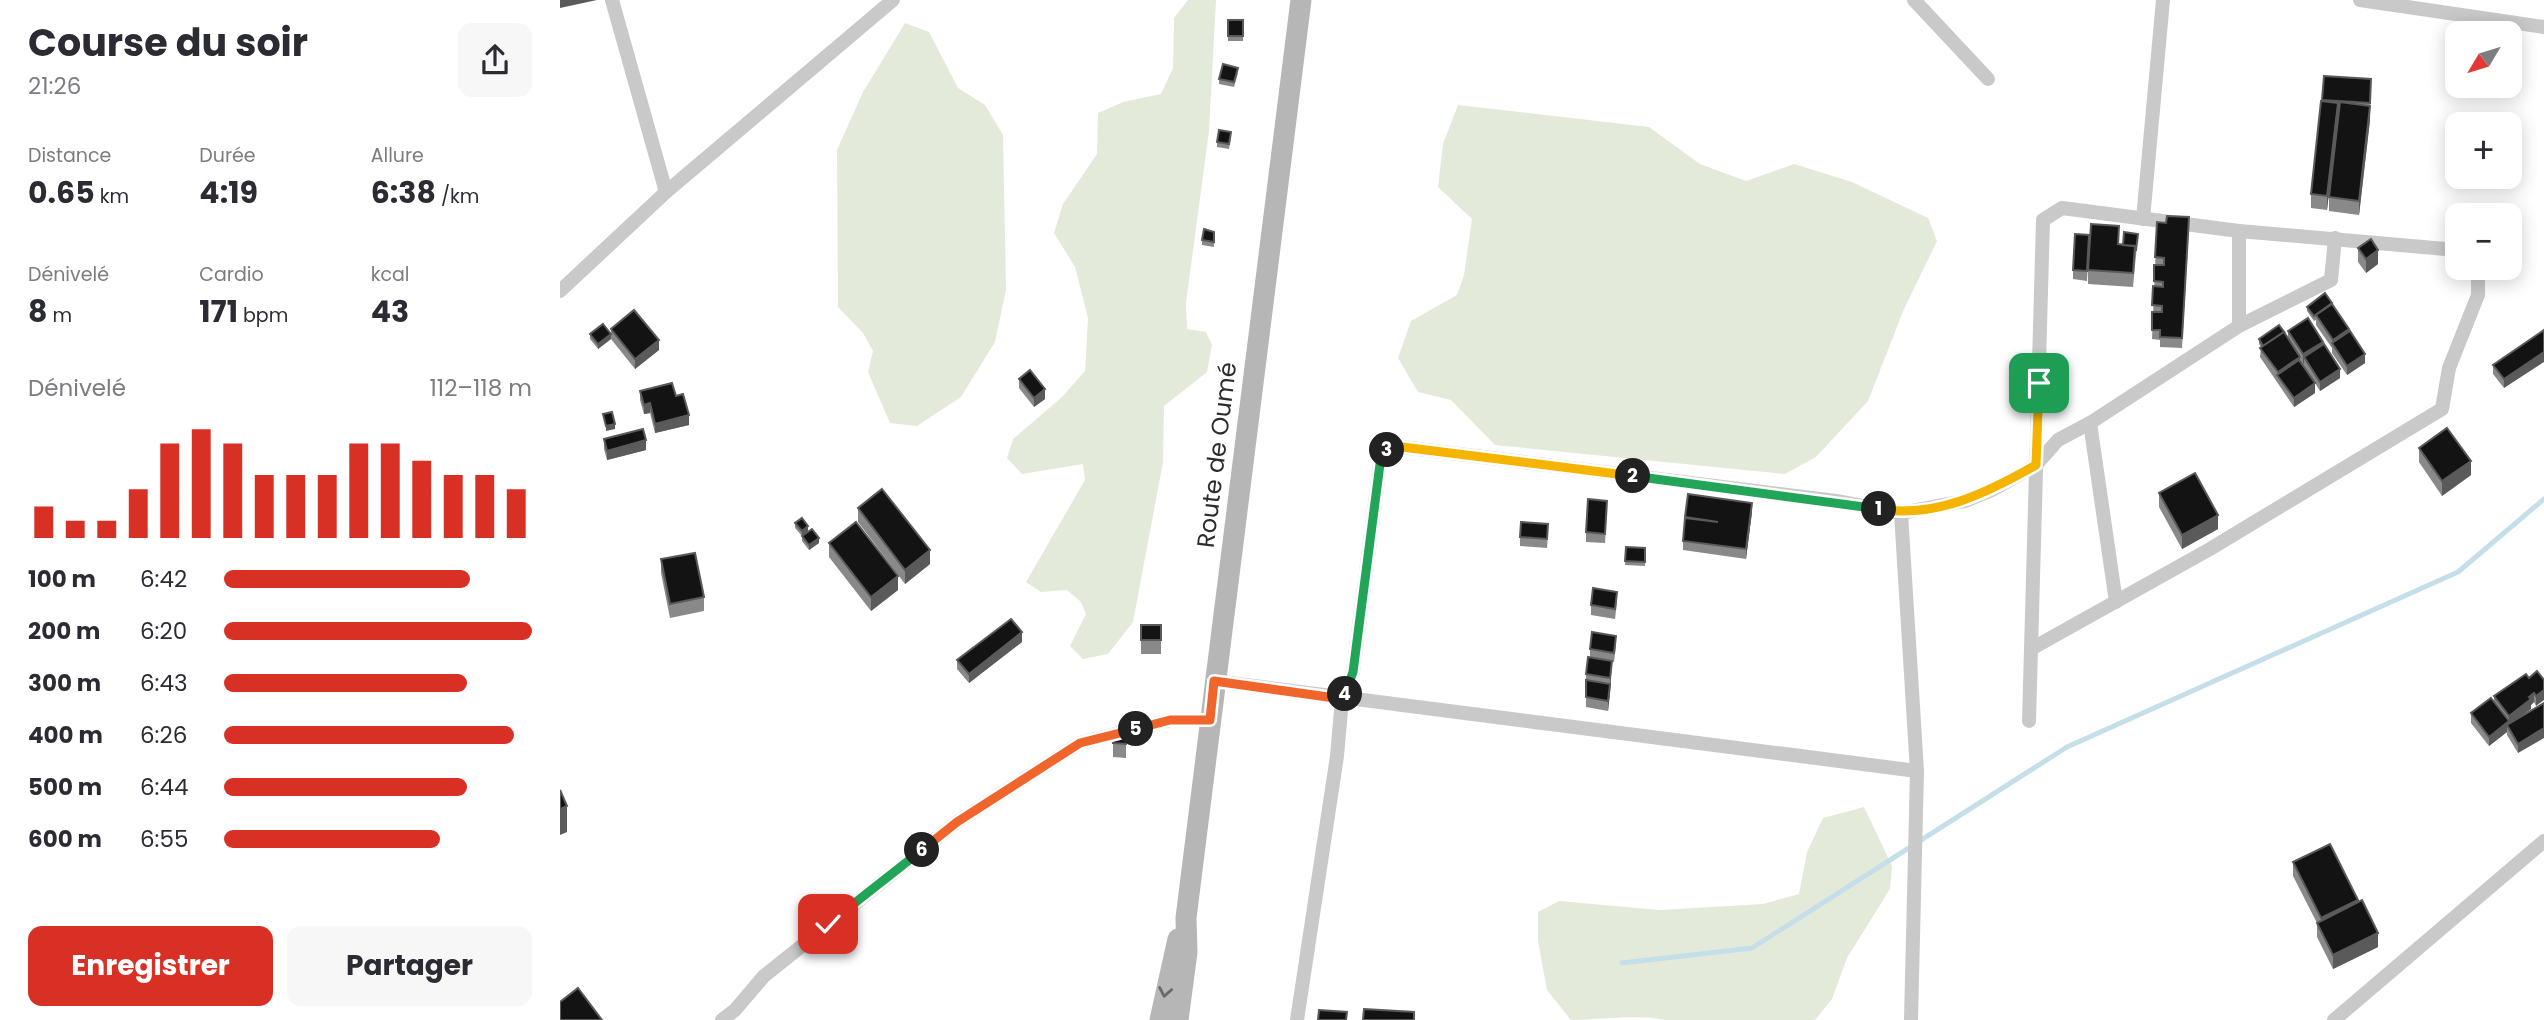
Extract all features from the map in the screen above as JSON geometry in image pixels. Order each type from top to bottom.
[{"type":"main road","name":"Route de Oumé","points":[[1186,918],[1301,0]]},
{"type":"main road","points":[[1160,1020],[1174,950],[1186,918]]},
{"type":"main road","points":[[1178,1020],[1187,952],[1186,918]]},
{"type":"street","points":[[612,0],[666,192]]},
{"type":"street","points":[[560,291],[666,192],[893,0]]},
{"type":"street","points":[[2143,219],[2162,0]]},
{"type":"street","points":[[2360,0],[2544,27]]},
{"type":"street","points":[[1921,3],[1988,79]]},
{"type":"street","points":[[2029,721],[2043,220],[2062,208],[2239,231],[2445,249]]},
{"type":"street","points":[[2239,231],[2239,326]]},
{"type":"street","points":[[1297,1020],[1337,755],[1342,699],[1353,672],[1380,464],[1388,449],[1415,448],[1836,501],[1901,513],[1965,501],[2036,465],[2058,440],[2090,423],[2239,326],[2331,279],[2335,238]]},
{"type":"street","points":[[2031,649],[2315,488],[2442,409],[2449,368],[2478,295],[2478,280]]},
{"type":"street","points":[[2090,423],[2116,602]]},
{"type":"street","points":[[1901,513],[1917,771],[1911,1020]]},
{"type":"street","points":[[1214,681],[1917,771]]},
{"type":"street","points":[[722,1020],[735,1010],[764,976],[957,822],[1080,743],[1170,720],[1210,720]]},
{"type":"street","points":[[2334,1020],[2544,841]]},
{"type":"green space","points":[[1188,0],[1216,0],[1209,131],[1186,303],[1187,329],[1206,332],[1212,345],[1207,372],[1164,406],[1163,462],[1133,622],[1108,654],[1083,659],[1070,646],[1086,614],[1081,602],[1067,590],[1041,592],[1026,582],[1085,480],[1083,464],[1022,474],[1007,458],[1013,439],[1061,398],[1085,371],[1088,318],[1075,267],[1054,233],[1063,204],[1097,154],[1098,113],[1123,102],[1161,94],[1173,68],[1174,18]]},
{"type":"green space","points":[[905,23],[929,32],[958,88],[985,105],[1003,135],[1006,290],[995,342],[961,397],[917,426],[890,423],[868,372],[873,351],[863,333],[838,307],[837,150],[863,92]]},
{"type":"green space","points":[[1458,105],[1649,127],[1700,164],[1746,181],[1794,164],[1852,182],[1928,218],[1937,241],[1904,309],[1868,401],[1816,457],[1785,474],[1495,445],[1451,400],[1418,392],[1398,358],[1411,321],[1457,295],[1464,275],[1472,219],[1438,187],[1443,144]]},
{"type":"green space","points":[[1864,807],[1892,866],[1890,889],[1847,958],[1832,999],[1815,1020],[1665,1020],[1632,1017],[1571,1020],[1547,990],[1538,941],[1538,912],[1559,901],[1659,910],[1763,904],[1799,894],[1807,852],[1823,818]]},
{"type":"building","points":[[1228,20],[1243,20],[1243,36],[1228,36]]},
{"type":"building","points":[[1223,64],[1238,68],[1234,82],[1219,79]]},
{"type":"building","points":[[2324,76],[2371,79],[2370,103],[2322,100]]},
{"type":"building","points":[[2321,101],[2338,103],[2327,196],[2311,194]]},
{"type":"building","points":[[2340,102],[2370,106],[2359,201],[2329,197]]},
{"type":"building","points":[[1219,130],[1231,132],[1229,144],[1217,142]]},
{"type":"building","points":[[2167,216],[2189,217],[2182,338],[2160,337],[2160,330],[2152,330],[2152,312],[2162,312],[2162,306],[2152,305],[2153,286],[2163,287],[2163,282],[2154,281],[2154,265],[2164,265],[2164,258],[2155,257],[2157,222],[2166,223]]},
{"type":"building","points":[[2091,224],[2119,226],[2118,244],[2135,246],[2133,273],[2088,270]]},
{"type":"building","points":[[1204,229],[1214,232],[1214,242],[1202,240]]},
{"type":"building","points":[[2124,232],[2138,234],[2136,250],[2135,246],[2123,245]]},
{"type":"building","points":[[2075,234],[2089,235],[2087,271],[2073,270]]},
{"type":"building","points":[[2371,239],[2378,250],[2366,259],[2358,248]]},
{"type":"building","points":[[2325,293],[2332,303],[2314,316],[2307,307]]},
{"type":"building","points":[[2332,304],[2349,329],[2333,340],[2316,315]]},
{"type":"building","points":[[634,310],[659,340],[635,359],[611,329]]},
{"type":"building","points":[[2308,318],[2323,342],[2303,354],[2288,331]]},
{"type":"building","points":[[603,324],[611,334],[598,344],[590,334]]},
{"type":"building","points":[[2279,325],[2285,333],[2263,346],[2259,339]]},
{"type":"building","points":[[2544,330],[2544,352],[2504,379],[2493,365]]},
{"type":"building","points":[[2350,331],[2365,354],[2347,366],[2332,343]]},
{"type":"building","points":[[2284,332],[2300,357],[2278,372],[2260,348]]},
{"type":"building","points":[[2324,344],[2340,369],[2320,382],[2304,357]]},
{"type":"building","points":[[2299,360],[2315,383],[2294,398],[2277,375]]},
{"type":"building","points":[[1030,370],[1045,389],[1034,398],[1019,379]]},
{"type":"building","points":[[672,383],[676,396],[683,394],[689,415],[655,424],[650,403],[644,405],[640,391]]},
{"type":"building","points":[[612,412],[615,424],[606,426],[603,414]]},
{"type":"building","points":[[2447,428],[2471,461],[2442,481],[2419,448]]},
{"type":"building","points":[[643,429],[646,440],[607,451],[604,439]]},
{"type":"building","points":[[2195,473],[2218,515],[2182,535],[2159,493]]},
{"type":"building","points":[[882,489],[930,550],[905,570],[858,508]]},
{"type":"building","points":[[1688,494],[1752,503],[1746,549],[1683,541],[1685,518],[1718,522],[1685,517]]},
{"type":"building","points":[[1588,499],[1607,501],[1605,534],[1586,532]]},
{"type":"building","points":[[802,518],[808,526],[802,531],[795,523]]},
{"type":"building","points":[[856,522],[898,576],[871,597],[829,543]]},
{"type":"building","points":[[1521,522],[1548,524],[1547,539],[1520,537]]},
{"type":"building","points":[[812,529],[819,538],[809,545],[802,536]]},
{"type":"building","points":[[1626,547],[1645,548],[1645,562],[1625,561]]},
{"type":"building","points":[[695,553],[704,597],[670,604],[661,559]]},
{"type":"building","points":[[1593,588],[1617,592],[1615,609],[1591,605]]},
{"type":"building","points":[[1011,619],[1022,632],[969,674],[957,660]]},
{"type":"building","points":[[1141,625],[1161,625],[1161,640],[1141,640]]},
{"type":"building","points":[[1592,632],[1616,636],[1614,653],[1590,649]]},
{"type":"building","points":[[1588,657],[1612,661],[1610,678],[1586,674]]},
{"type":"building","points":[[2537,671],[2544,680],[2544,690],[2536,696],[2534,693],[2529,697],[2531,699],[2509,716],[2494,696],[2526,674],[2529,678]]},
{"type":"building","points":[[1586,680],[1610,684],[1608,701],[1586,697]]},
{"type":"building","points":[[2491,698],[2509,721],[2489,737],[2471,713]]},
{"type":"building","points":[[2544,703],[2544,728],[2518,744],[2507,725]]},
{"type":"building","points":[[1113,735],[1126,736],[1126,744],[1113,743]]},
{"type":"building","points":[[560,790],[567,806],[560,809]]},
{"type":"building","points":[[2330,844],[2358,900],[2321,918],[2293,862]]},
{"type":"building","points":[[2362,900],[2378,933],[2333,955],[2317,923]]},
{"type":"building","points":[[578,988],[602,1020],[560,1020],[560,1002]]},
{"type":"building","points":[[1364,1009],[1414,1012],[1414,1020],[1363,1020]]},
{"type":"building","points":[[1319,1010],[1347,1012],[1346,1020],[1318,1020]]},
{"type":"waterway","points":[[1622,963],[1752,948],[2067,747],[2458,572],[2544,499]]},
{"type":"route","points":[[828,924],[957,822],[1080,743],[1170,720],[1210,720],[1214,681],[1342,699],[1353,672],[1380,464],[1388,449],[1402,447],[1836,501],[1901,513],[1965,501],[1994,489],[2036,465],[2039,383]]}]
